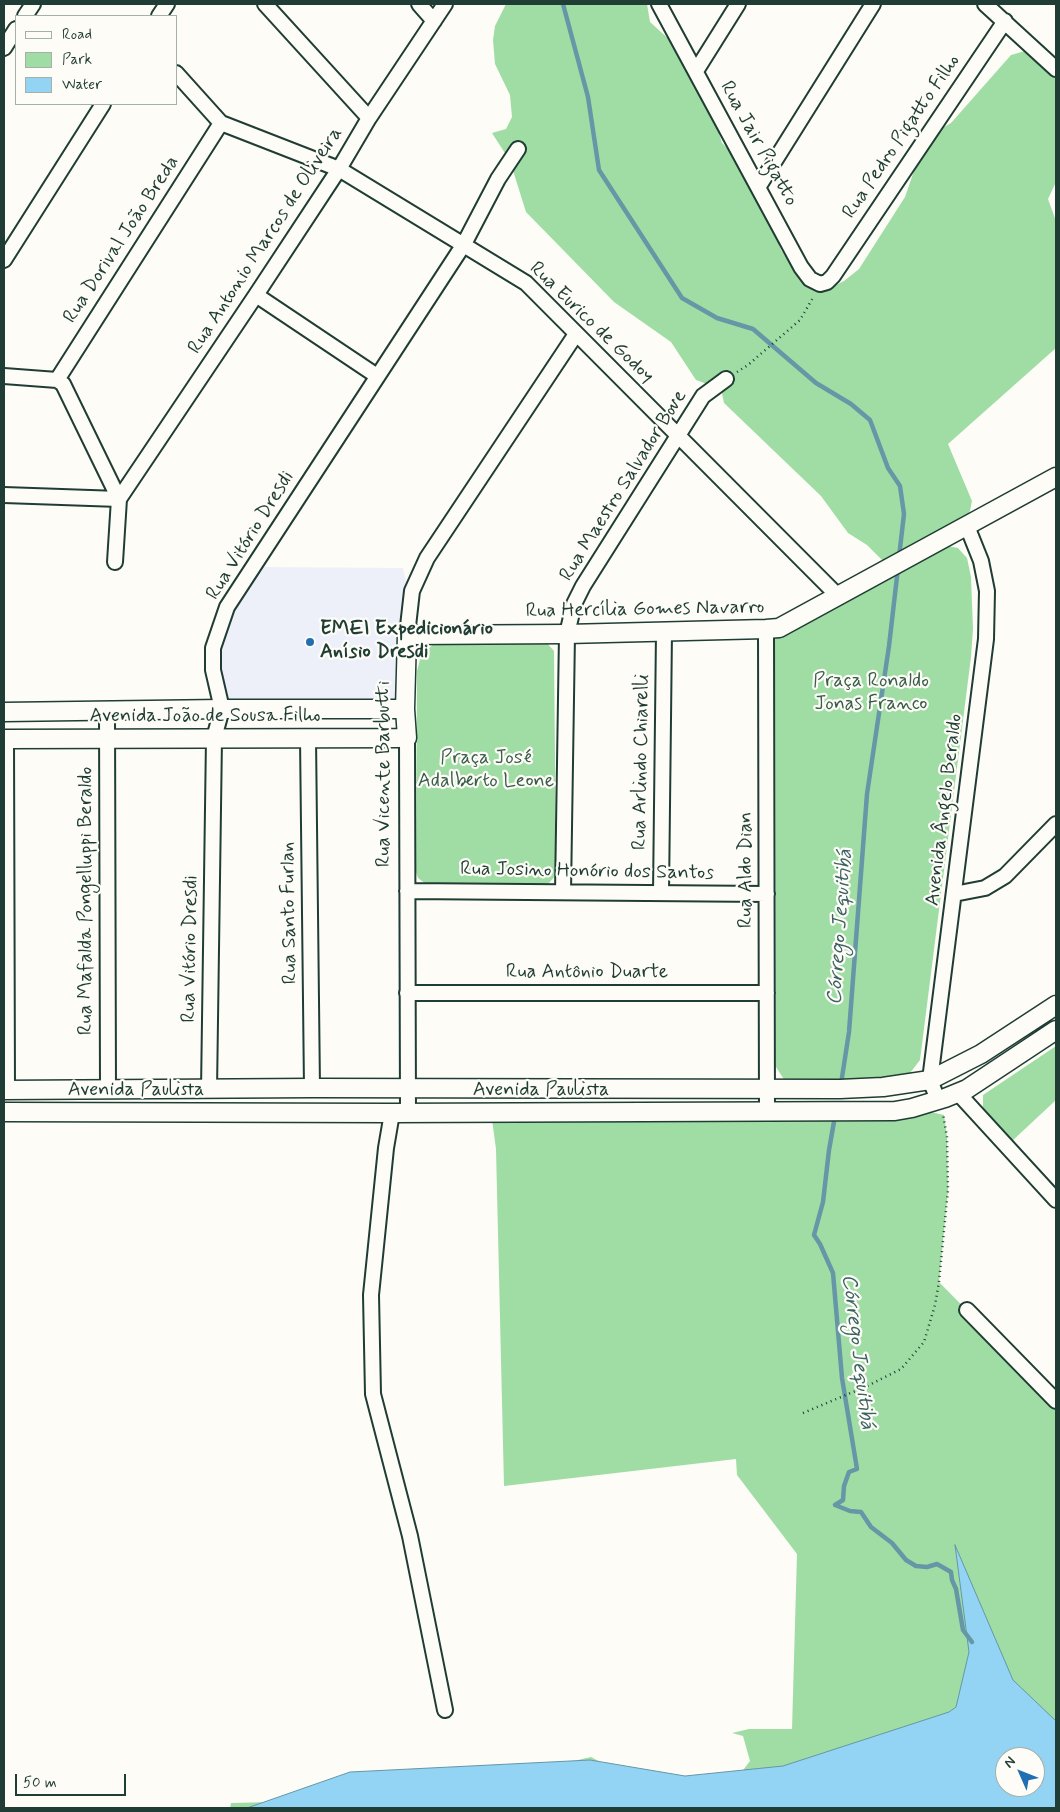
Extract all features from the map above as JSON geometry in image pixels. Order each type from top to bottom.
[{"type":"street","points":[[26,15],[33,4]]},
{"type":"street","points":[[160,15],[167,4]]},
{"type":"street","points":[[264,4],[369,118]]},
{"type":"street","points":[[418,4],[434,21]]},
{"type":"street","name":"Rua Antonio Marcos de Oliveira","points":[[119,499],[339,169],[369,118],[445,4]]},
{"type":"street","name":"Rua Jair Pigatto","points":[[659,4],[759,186],[801,267],[810,279],[820,284]]},
{"type":"street","points":[[696,71],[738,4]]},
{"type":"street","points":[[759,186],[873,4]]},
{"type":"street","points":[[985,4],[1056,69]]},
{"type":"street","name":"Rua Pedro Pigatto Filho","points":[[820,284],[827,282],[833,276],[1005,22]]},
{"type":"street","points":[[4,48],[15,31]]},
{"type":"street","name":"Rua Eurico de Godoy","points":[[178,75],[221,123],[339,169],[526,283],[838,596]]},
{"type":"street","points":[[4,260],[102,105]]},
{"type":"street","name":"Rua Dorival João Breda","points":[[57,380],[221,123]]},
{"type":"street","name":"Rua Vitório Dresdi","points":[[209,1090],[214,738],[222,709],[213,670],[214,648],[227,607],[464,244],[498,179],[518,149]]},
{"type":"street","points":[[256,295],[377,376]]},
{"type":"street","name":"Rua Vicente Barbutti","points":[[445,1710],[410,1536],[372,1394],[371,1295],[386,1148],[408,1089],[407,738],[405,709],[407,635],[412,591],[427,558],[576,334]]},
{"type":"street","points":[[4,376],[57,380],[63,384],[119,499],[115,562]]},
{"type":"street","name":"Rua Maestro Salvador Bove","points":[[563,892],[566,634],[574,604],[583,586],[703,396],[726,379]]},
{"type":"street","name":"Rua Hercília Gomes Navarro","points":[[407,635],[566,634],[779,628],[1056,477]]},
{"type":"street","points":[[4,495],[119,499]]},
{"type":"street","name":"Avenida Ângelo Beraldo","points":[[938,1100],[930,1080],[986,639],[987,591],[982,561],[967,526]]},
{"type":"street","name":"Rua Aldo Dian","points":[[766,629],[767,1111]]},
{"type":"street","name":"Rua Arlindo Chiarelli","points":[[661,893],[664,632]]},
{"type":"street","name":"Avenida João de Sousa Filho","points":[[4,712],[405,709]]},
{"type":"street","name":"Rua Mafalda Pongelluppi Beraldo","points":[[107,711],[108,1090]]},
{"type":"street","name":"Rua Santo Furlan","points":[[308,738],[312,1088]]},
{"type":"street","name":"Avenida João de Sousa Filho","points":[[5,739],[407,738]]},
{"type":"street","points":[[5,739],[6,1090]]},
{"type":"street","points":[[954,894],[985,888],[1005,876],[1056,824]]},
{"type":"street","name":"Rua Josino Honório dos Santos","points":[[407,891],[767,894]]},
{"type":"street","name":"Rua Antônio Duarte","points":[[407,993],[767,993]]},
{"type":"street","name":"Avenida Paulista","points":[[6,1090],[312,1088],[840,1089],[883,1087],[930,1080],[981,1054],[1056,1005]]},
{"type":"street","name":"Avenida Paulista","points":[[4,1112],[895,1111],[912,1108],[967,1089],[1056,1030]]},
{"type":"street","points":[[958,1093],[1056,1200]]},
{"type":"street","points":[[967,1310],[1056,1401]]},
{"type":"path","points":[[726,379],[748,365],[800,320],[820,284]]},
{"type":"path","points":[[803,1413],[865,1387],[901,1369],[924,1342],[935,1305],[939,1282],[948,1190],[947,1137],[944,1115],[938,1100]]},
{"type":"shaded area","name":"EMEI Expedicionário Anísio Dresdi","points":[[256,567],[403,568],[408,592],[402,706],[224,707],[216,649],[230,609]]},
{"type":"green space","points":[[506,4],[647,4],[650,22],[673,43],[707,94],[722,143],[754,175],[781,250],[805,286],[816,291],[828,289],[844,281],[859,269],[905,197],[914,171],[915,144],[951,123],[1011,55],[1025,51],[1040,57],[1056,77],[1056,182],[1048,199],[1056,221],[1056,348],[948,444],[972,501],[970,511],[959,527],[937,544],[883,561],[867,545],[848,533],[821,496],[724,403],[721,389],[696,380],[671,342],[614,302],[526,212],[510,161],[492,133],[506,129],[512,117],[510,95],[495,64],[493,40],[495,26]]},
{"type":"green space","name":"Praça Ronaldo Jonas Franco","points":[[942,545],[958,548],[967,558],[971,577],[973,629],[920,1060],[907,1077],[807,1084],[785,1081],[776,1067],[775,670],[773,647],[775,639],[779,635]]},
{"type":"green space","name":"Praça José Adalberto Leone","points":[[436,642],[546,642],[554,651],[556,869],[555,876],[549,883],[542,885],[427,885],[418,878],[416,872],[417,671],[421,655]]},
{"type":"green space","points":[[1056,1046],[1056,1100],[1011,1142],[990,1120],[983,1107],[983,1095]]},
{"type":"green space","points":[[912,1108],[944,1115],[947,1137],[948,1190],[939,1282],[1056,1401],[1056,1808],[230,1808],[231,1803],[272,1802],[322,1790],[325,1780],[339,1794],[561,1764],[591,1757],[606,1765],[646,1776],[734,1782],[750,1761],[743,1736],[732,1733],[749,1729],[792,1729],[797,1554],[737,1475],[736,1459],[504,1486],[496,1149],[491,1112]]},
{"type":"water","points":[[955,1545],[1013,1680],[1056,1721],[1056,1808],[247,1808],[350,1772],[590,1760],[685,1776],[783,1766],[949,1712],[956,1707],[969,1652]]},
{"type":"waterway","name":"Córrego Jequitibá","points":[[563,4],[588,97],[599,170],[682,298],[717,318],[753,329],[816,383],[851,404],[870,420],[888,468],[900,486],[904,514],[899,557]]},
{"type":"waterway","name":"Córrego Jequitibá","points":[[841,1084],[849,1032],[867,794],[889,646],[898,568]]},
{"type":"waterway","name":"Córrego Jequitibá","points":[[835,1116],[823,1202],[814,1235],[833,1273],[842,1378],[857,1469],[849,1472],[844,1486],[843,1500],[835,1505],[850,1511],[861,1512],[871,1527],[892,1543],[906,1560],[916,1566],[927,1567],[937,1564],[951,1572],[963,1630],[972,1642]]},
{"type":"place","name":"EMEI Expedicionário Anísio Dresdi","points":[[310,642]]}]
